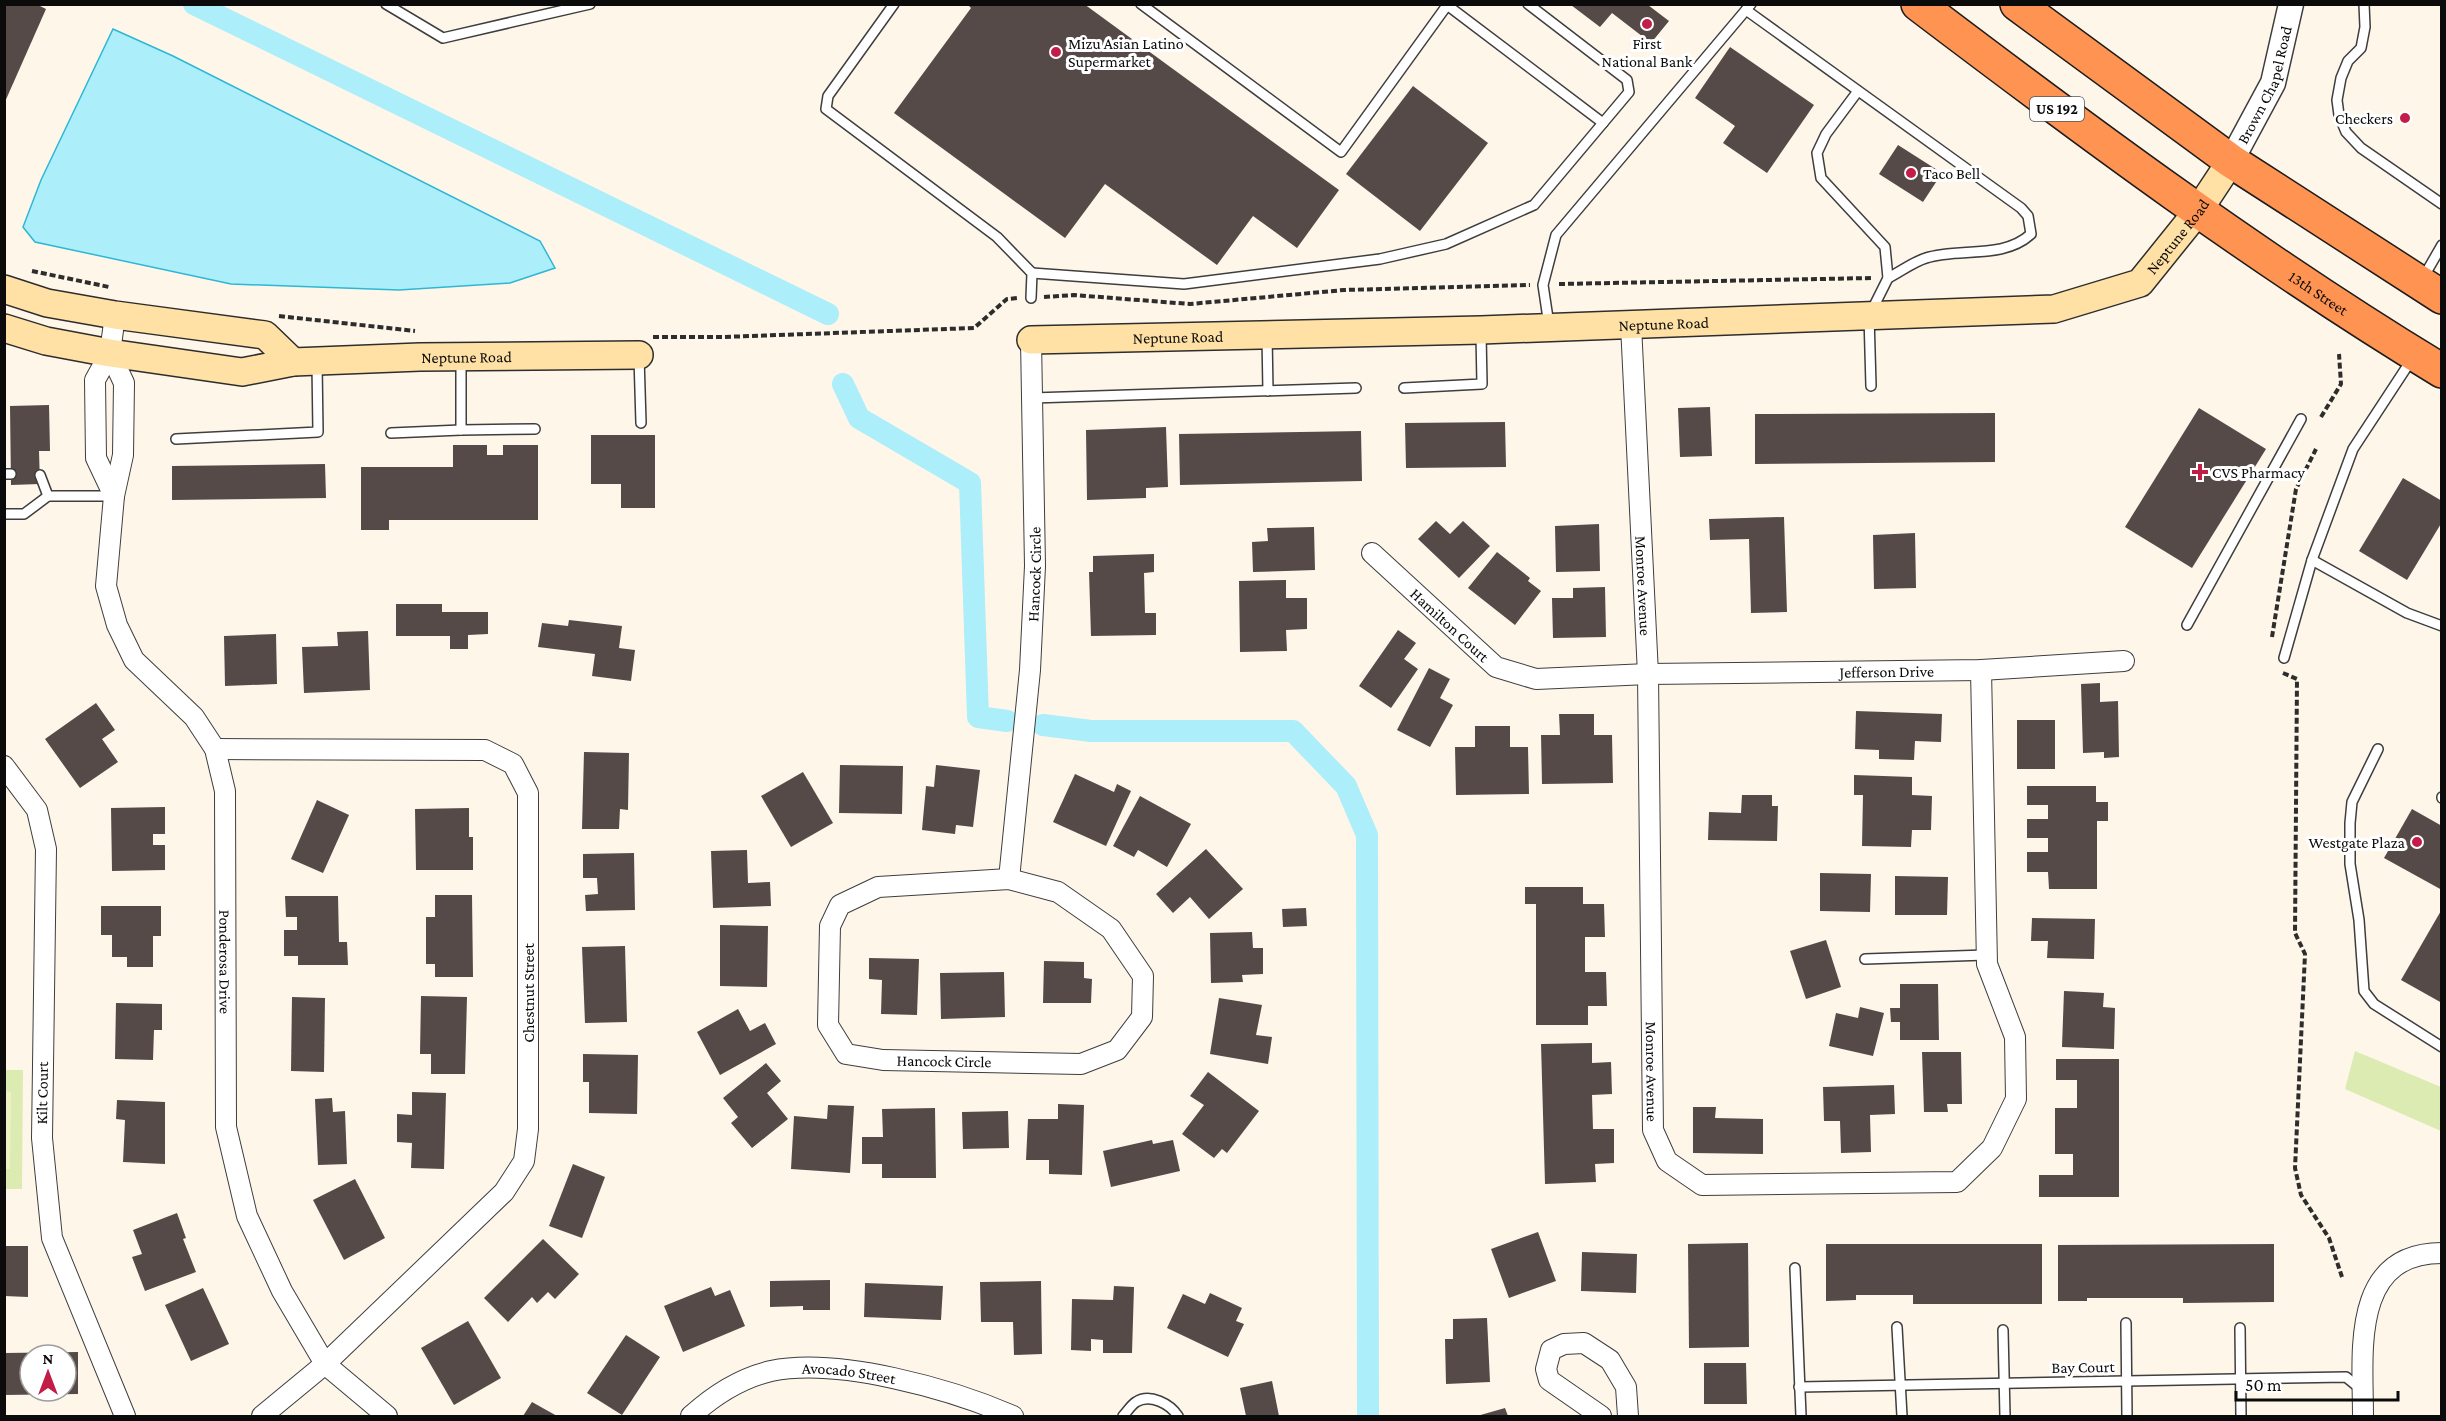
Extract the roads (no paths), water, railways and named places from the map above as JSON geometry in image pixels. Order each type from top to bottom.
[{"type":"highway","name":"US 192","points":[[1918,4],[2038,95],[2198,211]]},
{"type":"highway","points":[[2017,4],[2231,161],[2431,290]]},
{"type":"highway","name":"13th Street","points":[[2198,211],[2428,363]]},
{"type":"main road","name":"Neptune Road","points":[[1031,340],[1481,330],[2054,309],[2140,283],[2198,211],[2231,161]]},
{"type":"main road","points":[[4,290],[47,303],[115,315],[265,335],[305,362]]},
{"type":"main road","name":"Neptune Road","points":[[4,328],[46,341],[110,354],[242,372],[305,362],[639,355]]},
{"type":"street","name":"Brown Chapel Road","points":[[2231,161],[2273,83],[2291,4]]},
{"type":"street","points":[[114,496],[96,458],[95,381],[110,354],[115,315]]},
{"type":"street","name":"Monroe Avenue","points":[[1631,325],[1648,674],[1653,1130],[1667,1161],[1702,1185],[1957,1182],[1992,1148],[2016,1099],[2015,1037],[1987,964],[1986,955],[1981,670]]},
{"type":"street","name":"Hancock Circle","points":[[1009,879],[1030,670],[1035,566],[1031,340]]},
{"type":"street","name":"Ponderosa Drive","points":[[110,354],[124,383],[123,455],[114,496],[106,586],[117,625],[134,660],[194,717],[214,749],[225,790],[226,1127],[247,1216],[282,1291],[325,1364],[387,1416]]},
{"type":"street","name":"Hamilton Court","points":[[1372,553],[1496,667],[1536,679],[1648,674]]},
{"type":"street","name":"Jefferson Drive","points":[[1648,674],[1981,670],[2124,661]]},
{"type":"street","name":"Chestnut Street","points":[[214,749],[485,750],[513,764],[528,793],[528,1129],[524,1161],[504,1192],[325,1364],[262,1416]]},
{"type":"street","name":"Kilt Court","points":[[4,766],[37,810],[46,849],[42,1138],[52,1238],[125,1416]]},
{"type":"street","name":"Hancock Circle","points":[[1009,879],[1058,892],[1111,929],[1143,976],[1142,1017],[1117,1050],[1081,1064],[883,1060],[846,1054],[828,1025],[830,926],[840,905],[878,887],[1009,879]]},
{"type":"street","points":[[2363,1416],[2363,1335],[2370,1301],[2381,1279],[2404,1260],[2442,1253]]},
{"type":"street","points":[[1601,1416],[1550,1380],[1546,1369],[1551,1350],[1564,1344],[1584,1343],[1610,1360],[1626,1387],[1628,1416]]},
{"type":"street","name":"Avocado Street","points":[[691,1416],[728,1388],[771,1371],[824,1368],[904,1380],[976,1400],[1013,1416]]},
{"type":"lane","points":[[386,4],[443,38],[590,4]]},
{"type":"lane","points":[[894,4],[828,96],[826,109],[997,237],[1032,273],[1184,284],[1380,259],[1446,244],[1534,205],[1629,92],[1627,80],[1528,4]]},
{"type":"lane","points":[[1141,4],[1341,152],[1447,5],[1603,123]]},
{"type":"lane","points":[[2364,4],[2365,27],[2361,48],[2348,61],[2341,78],[2337,100],[2339,115],[2346,132],[2361,148],[2442,204]]},
{"type":"lane","points":[[1550,327],[1543,285],[1556,235],[1749,7],[1858,91],[2021,208],[2028,216],[2031,234],[2024,241],[2013,246],[1927,258],[1888,278]]},
{"type":"lane","points":[[1858,91],[1826,134],[1817,153],[1821,178],[1885,247],[1888,278],[1869,316],[1871,386]]},
{"type":"lane","points":[[2431,290],[2442,245]]},
{"type":"lane","points":[[1031,298],[1032,273]]},
{"type":"lane","points":[[1404,388],[1482,384],[1481,330]]},
{"type":"lane","points":[[1267,334],[1268,391]]},
{"type":"lane","points":[[639,355],[640,423]]},
{"type":"lane","points":[[461,357],[461,430]]},
{"type":"lane","points":[[176,439],[318,432],[305,362]]},
{"type":"lane","points":[[2284,658],[2312,561],[2353,448],[2428,363]]},
{"type":"lane","points":[[1032,398],[1356,388]]},
{"type":"lane","points":[[2187,625],[2301,419]]},
{"type":"lane","points":[[391,433],[535,429]]},
{"type":"lane","points":[[40,475],[48,496]]},
{"type":"lane","points":[[4,514],[24,514],[48,496],[114,496]]},
{"type":"lane","points":[[2312,561],[2407,613],[2442,626]]},
{"type":"lane","points":[[2378,749],[2352,802],[2350,823],[2350,864],[2359,920],[2364,991],[2374,1004],[2442,1047]]},
{"type":"lane","points":[[1865,959],[1986,955]]},
{"type":"lane","points":[[1795,1268],[1800,1416]]},
{"type":"lane","points":[[2127,1323],[2127,1416]]},
{"type":"lane","points":[[1897,1327],[1902,1416]]},
{"type":"lane","points":[[2240,1328],[2241,1416]]},
{"type":"lane","points":[[2003,1330],[2005,1416]]},
{"type":"lane","name":"Bay Court","points":[[1799,1388],[2346,1377],[2363,1391]]},
{"type":"lane","points":[[1123,1416],[1136,1402],[1150,1399],[1163,1402],[1178,1416]]},
{"type":"water","points":[[113,29],[173,56],[540,241],[555,268],[510,283],[399,290],[231,284],[35,242],[23,227],[41,180]]},
{"type":"waterway","points":[[194,4],[828,314]]},
{"type":"waterway","points":[[843,384],[859,418],[970,483],[978,717],[1007,721]]},
{"type":"waterway","points":[[1043,725],[1091,731],[1293,731],[1346,786],[1367,835],[1368,1416]]},
{"type":"place","name":"First National Bank","points":[[1647,24]]},
{"type":"place","name":"Mizu Asian Latino Supermarket","points":[[1056,52]]},
{"type":"place","name":"Checkers","points":[[2405,118]]},
{"type":"place","name":"Taco Bell","points":[[1911,173]]},
{"type":"place","name":"CVS Pharmacy","points":[[2200,472]]},
{"type":"place","name":"Westgate Plaza","points":[[2417,842]]}]
